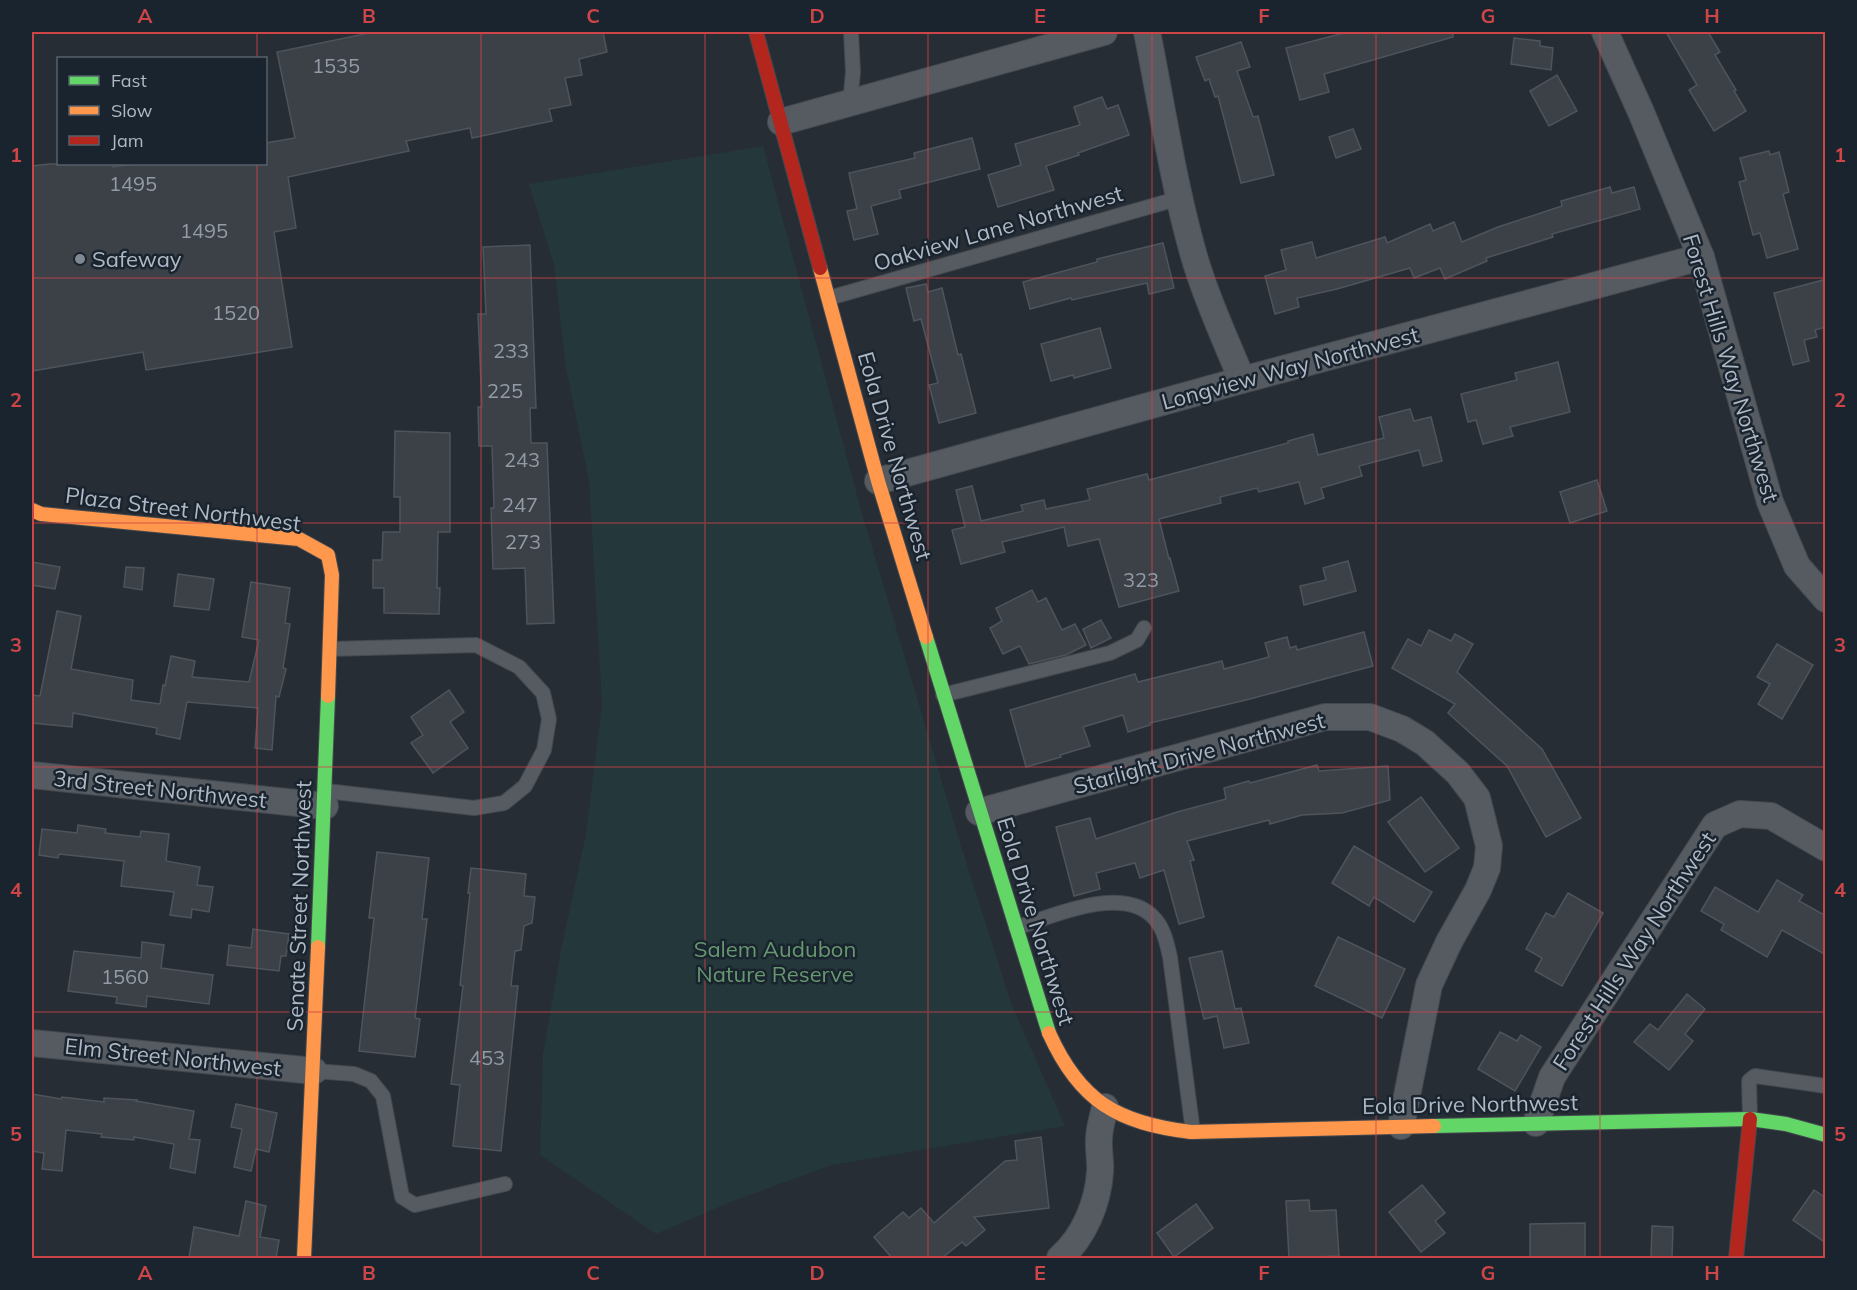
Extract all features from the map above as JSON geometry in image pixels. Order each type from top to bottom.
[{"type":"main road","name":"Eola Drive Northwest","points":[[756,32],[878,481],[1046,1027],[1054,1049],[1064,1066],[1089,1095],[1119,1115],[1150,1127],[1193,1132],[1750,1119],[1786,1124],[1826,1135]]},
{"type":"main road","name":"Plaza Street Northwest","points":[[32,510],[41,514],[299,539],[328,555]]},
{"type":"main road","name":"Senate Street Northwest","points":[[304,1258],[325,799],[332,575],[328,555]]},
{"type":"main road","points":[[1736,1258],[1750,1119]]},
{"type":"street","points":[[781,122],[1104,32]]},
{"type":"street","points":[[1147,32],[1194,257],[1242,380]]},
{"type":"street","name":"Forest Hills Way Northwest","points":[[1605,32],[1701,257],[1770,502],[1797,566],[1826,598]]},
{"type":"street","name":"Longview Way Northwest","points":[[878,481],[1242,380],[1701,257]]},
{"type":"street","name":"Starlight Drive Northwest","points":[[979,812],[1325,717],[1370,717],[1402,729],[1425,743],[1458,773],[1477,798],[1489,846],[1487,868],[1478,890],[1449,942],[1429,985],[1401,1126]]},
{"type":"street","name":"3rd Street Northwest","points":[[32,775],[325,799]]},
{"type":"street","name":"Forest Hills Way Northwest","points":[[1536,1123],[1552,1077],[1715,825],[1740,814],[1771,816],[1826,848]]},
{"type":"street","name":"Elm Street Northwest","points":[[32,1043],[314,1071]]},
{"type":"street","points":[[1060,1258],[1066,1254],[1084,1228],[1098,1196],[1100,1169],[1098,1140],[1106,1107]]},
{"type":"lane","points":[[850,103],[853,72],[851,32]]},
{"type":"lane","name":"Oakview Lane Northwest","points":[[829,298],[1180,198]]},
{"type":"lane","points":[[943,694],[1110,653],[1137,640],[1144,628]]},
{"type":"lane","points":[[325,799],[474,808],[504,804],[525,786],[544,750],[549,719],[543,693],[519,667],[476,645],[330,650]]},
{"type":"lane","points":[[1016,928],[1096,904],[1117,901],[1143,909],[1155,919],[1164,936],[1170,957],[1193,1132]]},
{"type":"lane","points":[[314,1071],[354,1074],[372,1081],[383,1096],[402,1197],[415,1205],[505,1184]]},
{"type":"lane","points":[[1750,1119],[1749,1081],[1755,1076],[1826,1086]]},
{"type":"green space","name":"Salem Audubon Nature Reserve","points":[[763,146],[861,510],[962,849],[1011,1003],[1065,1126],[832,1165],[733,1201],[656,1234],[540,1155],[543,1054],[561,950],[586,834],[602,704],[589,481],[566,368],[554,265],[529,184]]},
{"type":"building","points":[[374,32],[603,32],[607,52],[579,59],[582,75],[565,78],[571,105],[549,109],[552,121],[472,138],[470,128],[406,141],[409,151],[288,177],[296,228],[274,232],[292,347],[146,370],[143,352],[32,371],[32,166],[50,164],[113,165],[113,167],[127,165],[267,165],[267,143],[295,138],[277,52]]},
{"type":"building","points":[[1348,32],[1453,32],[1453,37],[1324,74],[1329,92],[1300,100],[1286,48]]},
{"type":"building","points":[[1666,32],[1708,32],[1720,52],[1715,55],[1746,111],[1714,131],[1689,90],[1697,85]]},
{"type":"building","points":[[1514,38],[1540,41],[1540,46],[1553,48],[1551,70],[1511,64]]},
{"type":"building","points":[[1241,42],[1250,67],[1237,71],[1253,117],[1258,116],[1274,175],[1241,183],[1218,96],[1215,97],[1209,79],[1205,81],[1196,57]]},
{"type":"building","points":[[1557,75],[1577,111],[1549,126],[1530,91]]},
{"type":"building","points":[[1102,97],[1107,109],[1118,105],[1129,135],[1046,166],[1054,190],[998,207],[988,175],[1021,165],[1015,144],[1080,125],[1074,107]]},
{"type":"building","points":[[1353,129],[1361,149],[1336,158],[1329,137]]},
{"type":"building","points":[[972,138],[980,169],[899,190],[901,198],[871,206],[878,234],[854,240],[847,211],[857,209],[849,173],[915,158],[914,153]]},
{"type":"building","points":[[1769,151],[1770,155],[1779,152],[1789,192],[1783,194],[1798,249],[1767,258],[1760,233],[1753,235],[1739,182],[1746,180],[1740,158]]},
{"type":"building","points":[[1610,187],[1612,193],[1634,187],[1640,209],[1552,234],[1553,237],[1486,258],[1487,261],[1445,279],[1440,268],[1414,278],[1410,268],[1297,298],[1299,307],[1275,314],[1265,276],[1286,270],[1281,250],[1312,242],[1316,258],[1385,237],[1387,243],[1430,224],[1433,231],[1454,222],[1462,242],[1498,227],[1562,206],[1561,201]]},
{"type":"building","points":[[1163,243],[1174,288],[1149,294],[1147,283],[1072,300],[1071,298],[1030,309],[1023,282],[1097,262],[1097,259]]},
{"type":"building","points":[[530,245],[536,408],[530,408],[531,443],[547,443],[554,623],[527,624],[525,568],[493,569],[492,446],[479,446],[478,407],[482,407],[478,314],[486,314],[483,247]]},
{"type":"building","points":[[1823,280],[1826,291],[1826,327],[1815,330],[1817,337],[1804,340],[1809,361],[1793,365],[1774,293]]},
{"type":"building","points":[[926,284],[928,292],[942,288],[958,355],[961,354],[976,413],[939,423],[929,385],[938,383],[921,319],[914,321],[906,288]]},
{"type":"building","points":[[1100,328],[1111,368],[1074,378],[1073,375],[1051,381],[1041,344]]},
{"type":"building","points":[[1558,362],[1570,412],[1510,427],[1513,436],[1483,444],[1476,420],[1468,422],[1461,394],[1517,380],[1515,373]]},
{"type":"building","points":[[1410,409],[1414,421],[1431,417],[1442,461],[1423,466],[1419,450],[1359,466],[1362,476],[1321,488],[1324,498],[1305,504],[1299,482],[1259,492],[1257,488],[1220,497],[1221,503],[1159,519],[1179,591],[1119,607],[1099,539],[1068,546],[1064,527],[1002,542],[1005,552],[961,564],[952,530],[965,527],[956,490],[972,486],[981,521],[1023,511],[1021,505],[1044,500],[1046,509],[1090,500],[1087,489],[1147,474],[1149,480],[1288,443],[1288,441],[1313,434],[1318,455],[1384,438],[1379,417]]},
{"type":"building","points":[[395,431],[450,433],[450,532],[438,532],[439,614],[384,613],[384,588],[373,588],[373,560],[382,560],[383,532],[400,532],[400,497],[394,497]]},
{"type":"building","points":[[1597,480],[1607,511],[1570,523],[1560,492]]},
{"type":"building","points":[[1348,561],[1356,591],[1304,605],[1300,586],[1326,580],[1323,568]]},
{"type":"building","points":[[32,562],[60,567],[55,589],[32,585]]},
{"type":"building","points":[[126,567],[144,568],[142,590],[124,587]]},
{"type":"building","points":[[178,574],[214,579],[209,610],[174,606]]},
{"type":"building","points":[[251,582],[290,588],[285,623],[290,624],[283,668],[286,669],[279,697],[276,696],[272,750],[255,748],[258,708],[187,702],[180,739],[156,734],[157,728],[73,713],[72,727],[32,723],[32,695],[40,696],[57,611],[81,616],[71,669],[133,680],[131,700],[160,704],[171,656],[195,661],[192,677],[249,682],[259,640],[242,637]]},
{"type":"building","points":[[1032,590],[1038,602],[1046,598],[1062,630],[1075,624],[1086,645],[1066,655],[1029,664],[1020,646],[1003,654],[990,628],[1002,621],[996,608]]},
{"type":"building","points":[[1101,620],[1111,638],[1091,648],[1083,629]]},
{"type":"building","points":[[1429,630],[1451,641],[1455,634],[1473,644],[1457,672],[1542,749],[1581,818],[1546,837],[1507,766],[1448,713],[1455,704],[1392,668],[1408,639],[1421,646]]},
{"type":"building","points":[[1364,632],[1373,666],[1150,723],[1150,725],[1128,732],[1123,715],[1083,727],[1090,746],[1026,767],[1010,710],[1135,674],[1138,682],[1222,661],[1224,669],[1269,657],[1265,643],[1287,637],[1290,648],[1296,646],[1297,650]]},
{"type":"building","points":[[1777,644],[1813,665],[1782,719],[1758,704],[1770,684],[1757,677]]},
{"type":"building","points":[[449,690],[464,712],[450,722],[468,748],[433,773],[411,743],[423,735],[411,717]]},
{"type":"building","points":[[1317,765],[1319,771],[1388,766],[1390,800],[1342,813],[1302,815],[1270,824],[1269,820],[1187,841],[1194,860],[1190,861],[1204,917],[1179,924],[1164,870],[1140,878],[1135,863],[1096,873],[1100,889],[1074,896],[1056,827],[1090,818],[1096,839],[1177,812],[1226,799],[1224,788]]},
{"type":"building","points":[[1421,797],[1459,848],[1425,872],[1388,822]]},
{"type":"building","points":[[78,825],[106,829],[105,833],[140,837],[141,831],[169,834],[166,861],[200,867],[197,885],[213,887],[209,912],[192,909],[191,918],[170,915],[174,892],[121,886],[124,861],[59,854],[58,858],[39,855],[42,829],[77,833]]},
{"type":"building","points":[[1354,846],[1432,892],[1414,922],[1374,897],[1369,906],[1332,883]]},
{"type":"building","points":[[377,852],[429,858],[422,919],[427,919],[415,1018],[420,1019],[415,1057],[359,1051],[374,918],[369,918]]},
{"type":"building","points":[[471,868],[526,874],[524,896],[535,897],[532,923],[524,926],[521,950],[515,951],[511,986],[518,986],[501,1151],[453,1146],[460,1085],[451,1084],[463,986],[460,985]]},
{"type":"building","points":[[1777,880],[1803,895],[1799,901],[1826,916],[1826,955],[1782,930],[1767,957],[1721,930],[1724,924],[1701,911],[1715,887],[1758,912]]},
{"type":"building","points":[[1568,893],[1603,913],[1562,986],[1535,971],[1542,958],[1526,949],[1546,913],[1554,917]]},
{"type":"building","points":[[253,929],[289,934],[286,956],[281,956],[279,971],[227,965],[229,945],[251,948]]},
{"type":"building","points":[[1338,937],[1405,969],[1382,1018],[1315,986]]},
{"type":"building","points":[[142,942],[164,945],[161,968],[213,975],[209,1004],[147,996],[146,1007],[116,1003],[117,997],[68,991],[74,951],[141,958]]},
{"type":"building","points":[[1222,951],[1235,1009],[1241,1008],[1249,1043],[1224,1048],[1217,1016],[1204,1019],[1189,958]]},
{"type":"building","points":[[1687,994],[1705,1009],[1685,1034],[1693,1041],[1669,1070],[1634,1042],[1650,1024],[1658,1030]]},
{"type":"building","points":[[1500,1032],[1517,1041],[1521,1035],[1541,1047],[1515,1091],[1478,1069]]},
{"type":"building","points":[[32,1094],[104,1102],[104,1098],[137,1100],[194,1111],[189,1139],[200,1140],[195,1173],[170,1168],[174,1144],[134,1137],[134,1140],[101,1137],[102,1134],[66,1130],[62,1171],[42,1169],[44,1153],[32,1151]]},
{"type":"building","points":[[236,1104],[277,1113],[269,1152],[256,1149],[251,1171],[234,1167],[242,1129],[231,1127]]},
{"type":"building","points":[[1041,1137],[1049,1208],[974,1217],[985,1230],[966,1246],[962,1242],[942,1258],[892,1258],[874,1237],[903,1212],[909,1218],[921,1208],[934,1223],[1005,1161],[1017,1160],[1015,1141]]},
{"type":"building","points":[[1422,1185],[1445,1213],[1435,1221],[1445,1233],[1421,1252],[1389,1212]]},
{"type":"building","points":[[1814,1190],[1826,1198],[1826,1243],[1793,1220]]},
{"type":"building","points":[[1309,1200],[1310,1211],[1336,1210],[1339,1256],[1289,1258],[1286,1201]]},
{"type":"building","points":[[246,1201],[266,1206],[260,1237],[279,1240],[276,1258],[189,1258],[194,1227],[239,1236]]},
{"type":"building","points":[[1196,1204],[1213,1228],[1174,1257],[1157,1233]]},
{"type":"building","points":[[1585,1223],[1585,1258],[1530,1258],[1530,1224]]},
{"type":"building","points":[[1652,1226],[1673,1227],[1672,1258],[1651,1258]]},
{"type":"traffic: fast","points":[[926,637],[1049,1033]]},
{"type":"traffic: fast","points":[[318,947],[328,696]]},
{"type":"traffic: fast","points":[[1434,1126],[1750,1119],[1786,1124],[1826,1135]]},
{"type":"traffic: slow","points":[[820,268],[878,481],[926,637]]},
{"type":"traffic: slow","points":[[32,510],[41,514],[299,539],[328,555],[332,575],[328,696]]},
{"type":"traffic: slow","points":[[304,1258],[318,947]]},
{"type":"traffic: slow","points":[[1049,1033],[1061,1057],[1088,1092],[1104,1105],[1122,1115],[1165,1128],[1191,1132],[1434,1126]]},
{"type":"traffic: jam","points":[[756,32],[820,268]]},
{"type":"traffic: jam","points":[[1736,1258],[1750,1119]]},
{"type":"place","name":"Safeway","points":[[80,259]]}]
